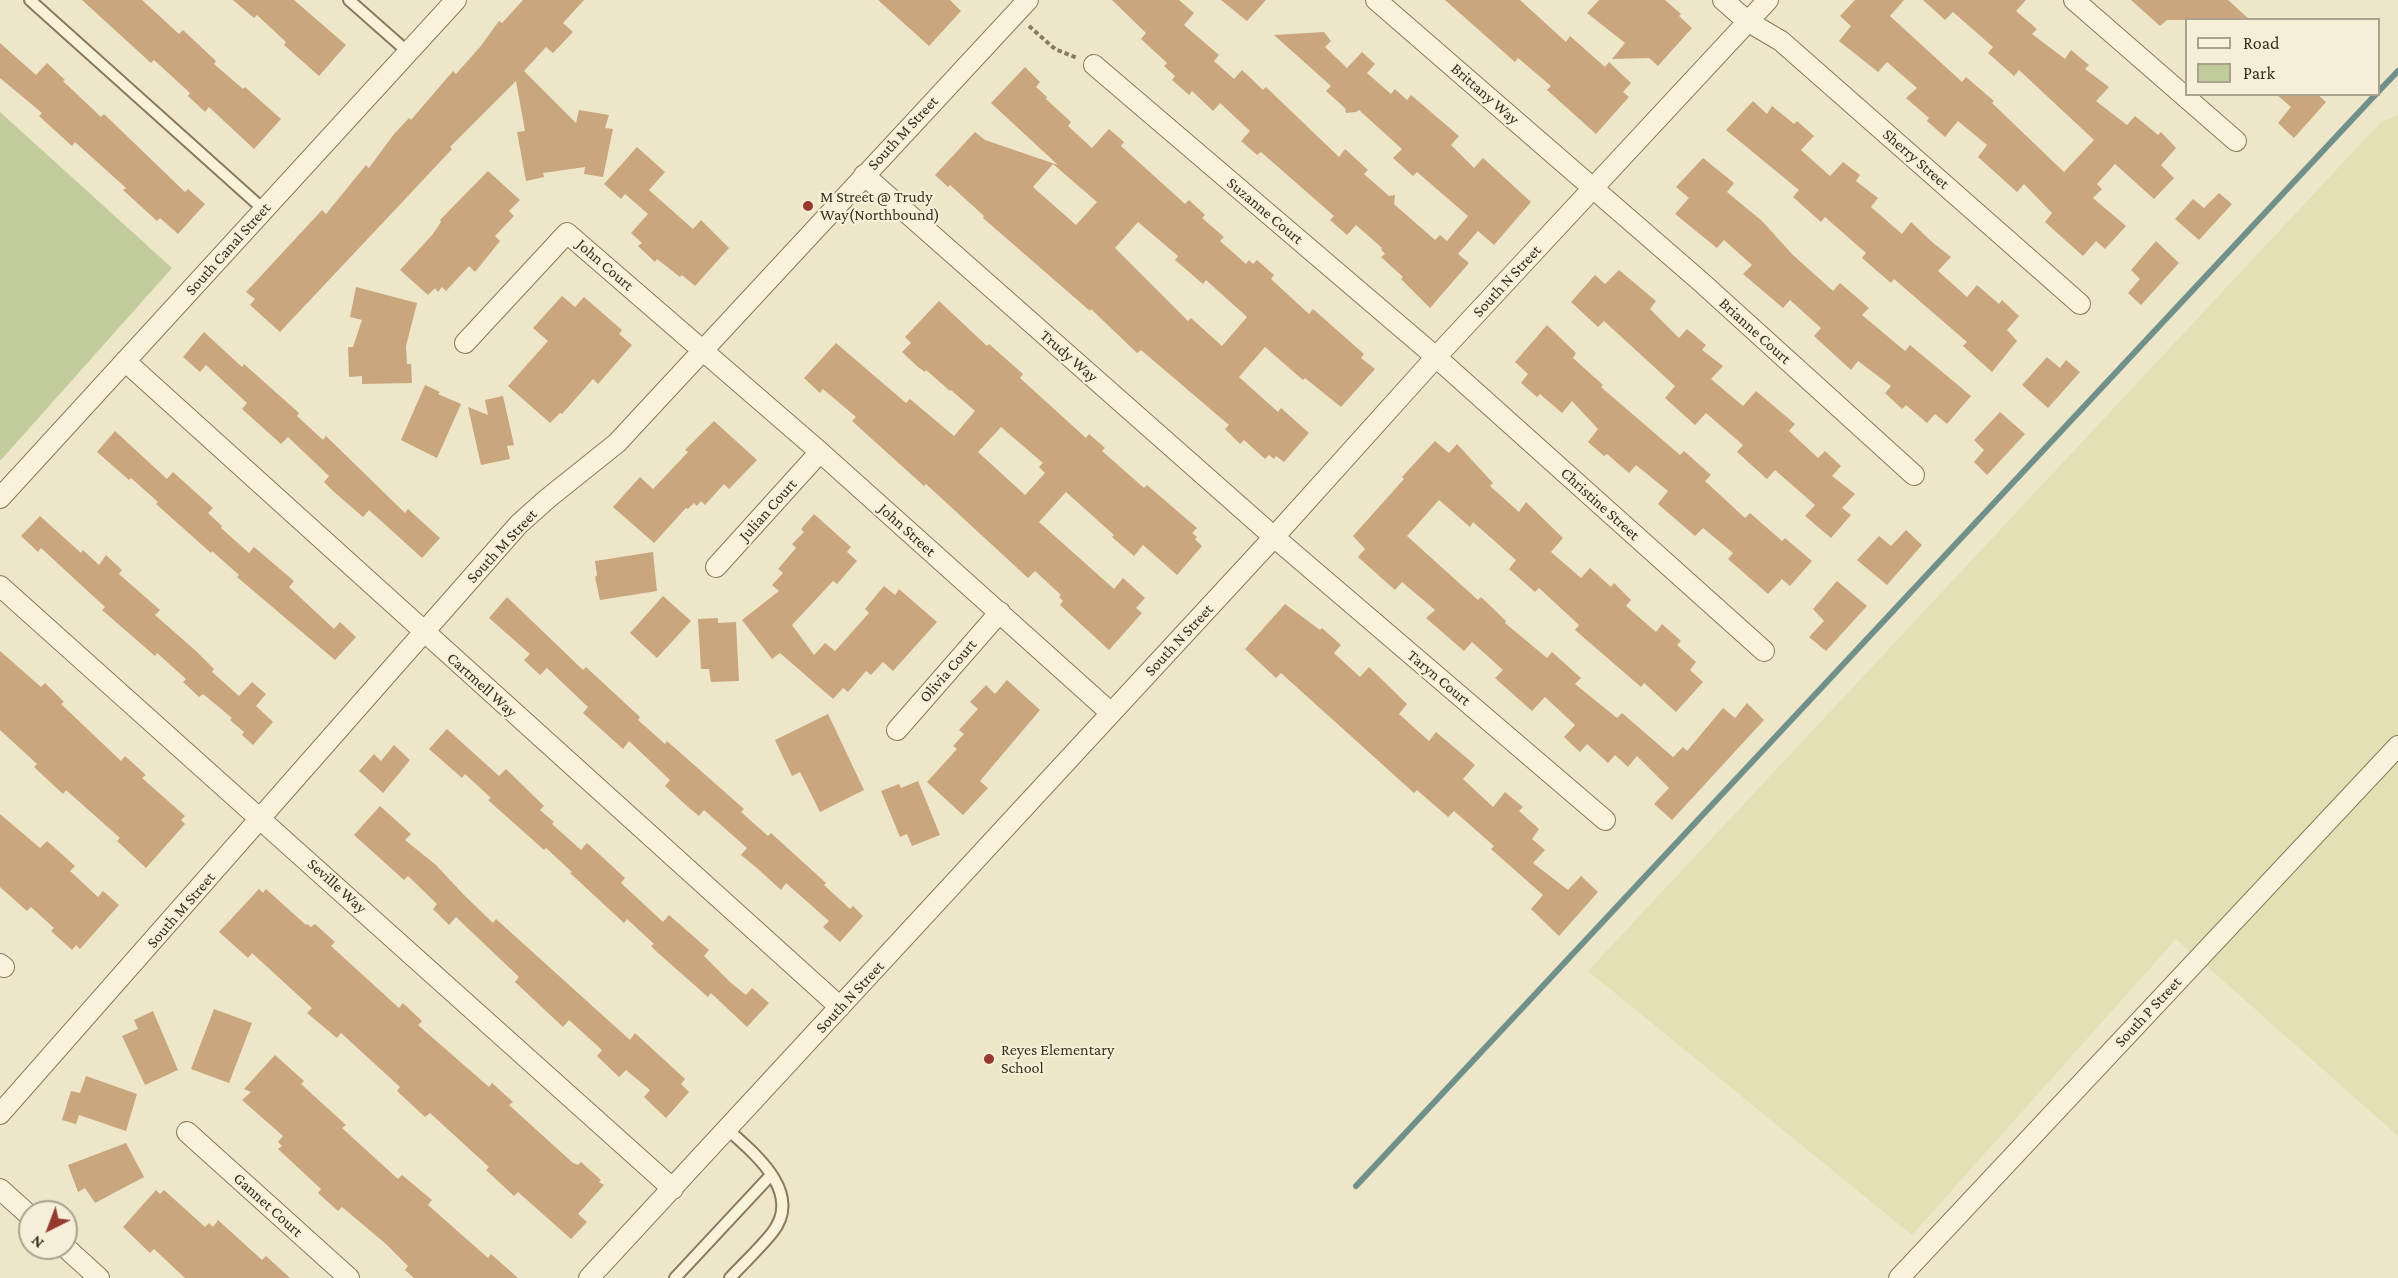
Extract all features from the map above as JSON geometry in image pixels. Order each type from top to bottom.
[{"type":"street","name":"South Canal Street","points":[[0,498],[456,0]]},
{"type":"street","name":"Brittany Way","points":[[1376,0],[1594,189]]},
{"type":"street","name":"Sherry Street","points":[[1723,0],[1747,21],[1781,41],[2080,304]]},
{"type":"street","name":"South N Street","points":[[589,1278],[1274,537],[1436,357],[1768,0]]},
{"type":"street","points":[[2074,0],[2236,141]]},
{"type":"street","name":"South M Street","points":[[0,1114],[519,524],[617,443],[1021,7]]},
{"type":"street","name":"Suzanne Court","points":[[1094,65],[1436,357]]},
{"type":"street","name":"Trudy Way","points":[[864,175],[1274,537]]},
{"type":"street","name":"Brianne Court","points":[[1594,189],[1700,281],[1914,475]]},
{"type":"street","name":"John Court","points":[[465,344],[567,233],[702,349]]},
{"type":"street","name":"John Street","points":[[702,349],[1111,713]]},
{"type":"street","name":"Christine Street","points":[[1436,357],[1764,651]]},
{"type":"street","name":"Cartmell Way","points":[[125,361],[840,1007]]},
{"type":"street","name":"Julian Court","points":[[716,567],[820,452]]},
{"type":"street","name":"Taryn Court","points":[[1274,537],[1605,820]]},
{"type":"street","name":"Seville Way","points":[[0,586],[262,818],[673,1189]]},
{"type":"street","name":"Olivia Court","points":[[897,730],[1000,612]]},
{"type":"street","name":"South P Street","points":[[1899,1278],[2398,746]]},
{"type":"street","name":"Gannet Court","points":[[187,1132],[349,1278]]},
{"type":"street","points":[[0,1189],[18,1205]]},
{"type":"street","points":[[78,1259],[99,1278]]},
{"type":"lane","points":[[30,0],[263,209]]},
{"type":"lane","points":[[349,0],[409,53]]},
{"type":"lane","points":[[727,1129],[761,1161],[780,1190],[782,1203],[778,1223],[773,1232],[730,1278]]},
{"type":"lane","points":[[675,1278],[771,1175]]},
{"type":"path","points":[[1021,7],[1055,49],[1094,65]]},
{"type":"shaded area","points":[[2398,115],[2398,1136],[2176,939],[1912,1235],[1588,971],[2380,123]]},
{"type":"green space","points":[[0,112],[172,268],[0,461]]},
{"type":"building","points":[[82,0],[142,0],[179,34],[183,30],[216,61],[214,64],[243,89],[245,87],[281,119],[254,149],[209,107],[205,112],[188,96],[190,93],[154,60],[151,63]]},
{"type":"building","points":[[233,0],[294,0],[346,45],[319,76],[284,45],[286,42],[257,15],[254,18]]},
{"type":"building","points":[[523,0],[584,0],[563,23],[573,32],[553,53],[546,47],[524,71],[576,123],[579,110],[609,115],[605,128],[613,129],[603,177],[584,174],[585,167],[543,173],[544,177],[526,181],[517,132],[525,131],[516,81],[450,147],[452,149],[280,332],[250,305],[255,299],[246,292],[322,210],[326,214],[366,165],[369,168],[394,134],[409,118],[411,120],[453,71],[456,74],[499,21],[502,23]]},
{"type":"building","points":[[878,0],[950,0],[961,11],[929,46]]},
{"type":"building","points":[[1112,0],[1179,0],[1194,13],[1184,25],[1219,55],[1214,61],[1234,79],[1242,70],[1263,90],[1266,87],[1339,157],[1345,149],[1368,170],[1364,174],[1389,196],[1395,195],[1394,204],[1435,240],[1440,235],[1447,241],[1468,216],[1417,172],[1413,176],[1393,158],[1402,149],[1359,110],[1346,113],[1345,108],[1326,91],[1331,86],[1274,35],[1324,32],[1331,41],[1325,47],[1347,68],[1362,52],[1375,64],[1367,73],[1391,94],[1395,89],[1407,100],[1411,95],[1459,136],[1451,145],[1474,168],[1483,158],[1531,202],[1494,245],[1478,231],[1458,254],[1469,263],[1430,308],[1401,279],[1403,277],[1381,257],[1385,254],[1382,248],[1356,225],[1347,235],[1330,220],[1334,216],[1261,152],[1257,155],[1241,141],[1250,131],[1220,103],[1213,111],[1192,91],[1189,95],[1172,80],[1175,76],[1164,66],[1167,63],[1141,39],[1146,33]]},
{"type":"building","points":[[1221,0],[1266,0],[1247,21]]},
{"type":"building","points":[[1445,0],[1520,0],[1566,42],[1570,36],[1605,67],[1609,62],[1631,83],[1623,92],[1629,97],[1596,134],[1547,90],[1551,86],[1518,58],[1515,62]]},
{"type":"building","points":[[1599,0],[1665,0],[1692,28],[1658,66],[1649,58],[1612,59],[1625,43],[1587,13]]},
{"type":"building","points":[[1855,0],[1904,0],[1890,16],[1962,82],[1966,77],[1994,101],[1992,103],[2064,172],[2094,140],[2019,70],[2014,76],[1988,53],[1993,47],[1953,12],[1945,20],[1923,0],[2026,0],[2016,11],[2037,29],[2032,34],[2065,59],[2071,50],[2089,65],[2085,69],[2109,87],[2096,101],[2127,125],[2135,116],[2158,135],[2161,132],[2176,148],[2161,165],[2174,178],[2154,199],[2115,164],[2097,184],[2102,189],[2093,198],[2126,226],[2105,249],[2096,241],[2083,256],[2045,222],[2052,213],[2024,184],[2017,192],[1978,157],[1987,145],[1958,121],[1945,137],[1927,121],[1929,118],[1906,98],[1917,88],[1887,62],[1878,72],[1839,41],[1851,26],[1840,16]]},
{"type":"building","points":[[2131,0],[2228,0],[2248,18],[2185,18],[2185,20],[2167,20],[2160,26]]},
{"type":"building","points":[[0,43],[36,75],[47,63],[101,117],[104,114],[185,192],[188,189],[205,204],[178,234],[160,218],[157,221],[123,190],[126,188],[75,142],[72,146],[39,116],[42,113],[0,78]]},
{"type":"building","points":[[1025,67],[1040,82],[1036,87],[1047,97],[1046,99],[1071,122],[1068,126],[1092,148],[1109,129],[1124,142],[1121,146],[1185,204],[1189,200],[1205,215],[1202,218],[1224,237],[1220,241],[1246,264],[1249,260],[1253,264],[1257,260],[1274,275],[1271,279],[1309,314],[1313,309],[1364,354],[1361,358],[1375,369],[1341,407],[1305,378],[1303,380],[1265,347],[1239,377],[1278,412],[1281,408],[1309,433],[1284,462],[1276,456],[1274,459],[1269,455],[1265,459],[1244,440],[1240,444],[1225,429],[1229,425],[1141,350],[1137,353],[1091,309],[1090,311],[983,218],[984,216],[950,185],[948,187],[935,175],[975,132],[985,140],[1058,165],[991,103]],"holes":[[[1053,164],[1097,202],[1076,225],[1033,187]],[[1138,222],[1178,256],[1175,260],[1203,284],[1206,280],[1247,317],[1222,346],[1191,318],[1188,321],[1115,248]]]},
{"type":"building","points":[[2278,96],[2319,96],[2326,102],[2294,138],[2278,123],[2291,107]]},
{"type":"building","points":[[1753,101],[1767,114],[1772,106],[1794,124],[1797,121],[1814,136],[1801,150],[1830,176],[1843,162],[1860,175],[1856,181],[1878,198],[1871,207],[1902,234],[1911,222],[1951,257],[1938,271],[1967,297],[1977,285],[1999,304],[2002,300],[2019,316],[2007,330],[2017,341],[1992,372],[1963,346],[1967,342],[1894,279],[1891,283],[1862,258],[1866,253],[1825,217],[1821,222],[1793,197],[1799,190],[1726,130]]},
{"type":"building","points":[[637,147],[665,172],[649,190],[693,229],[701,220],[729,248],[695,286],[657,259],[655,262],[638,246],[642,243],[631,233],[648,214],[625,194],[621,199],[604,184]]},
{"type":"building","points":[[1703,158],[1734,183],[1727,192],[1762,221],[1793,255],[1833,291],[1840,283],[1869,308],[1862,315],[1905,351],[1910,345],[1971,396],[1947,424],[1935,414],[1927,423],[1906,405],[1902,409],[1885,393],[1891,386],[1858,361],[1851,370],[1814,336],[1821,328],[1790,300],[1783,308],[1743,274],[1752,265],[1724,240],[1717,248],[1675,214],[1689,198],[1676,187]]},
{"type":"building","points":[[488,171],[520,200],[509,211],[514,216],[495,236],[500,241],[475,272],[469,266],[446,291],[442,287],[438,292],[435,288],[428,295],[400,270],[433,234],[440,220]]},
{"type":"building","points":[[2219,193],[2232,204],[2199,240],[2175,219],[2193,199],[2204,208]]},
{"type":"building","points":[[2156,241],[2179,263],[2141,305],[2128,293],[2140,279],[2131,270]]},
{"type":"building","points":[[1619,270],[1656,301],[1650,309],[1679,338],[1687,329],[1706,345],[1702,350],[1723,366],[1711,379],[1743,406],[1756,391],[1795,424],[1789,431],[1818,458],[1825,451],[1841,466],[1832,476],[1855,494],[1842,508],[1851,515],[1831,538],[1805,516],[1815,505],[1775,470],[1767,479],[1737,452],[1743,445],[1706,413],[1695,425],[1665,398],[1675,386],[1604,321],[1598,327],[1571,302],[1595,275],[1605,284]]},
{"type":"building","points":[[356,287],[417,303],[406,346],[407,364],[411,364],[412,383],[362,384],[362,376],[349,377],[348,347],[353,347],[362,320],[350,317]]},
{"type":"building","points":[[562,296],[575,307],[584,297],[622,330],[619,334],[632,345],[598,384],[593,379],[562,414],[560,413],[550,423],[508,386],[548,341],[533,328]]},
{"type":"building","points":[[939,301],[987,346],[989,344],[1023,374],[1020,378],[1086,438],[1089,434],[1105,448],[1102,451],[1144,488],[1147,485],[1197,528],[1192,533],[1202,546],[1177,575],[1143,545],[1134,556],[1066,492],[1039,522],[1114,589],[1123,578],[1145,598],[1136,608],[1142,613],[1109,650],[1060,605],[1063,601],[1059,597],[1061,595],[1035,571],[1028,578],[926,484],[924,486],[852,421],[856,417],[823,389],[820,393],[804,378],[836,343],[906,403],[910,399],[954,436],[975,411],[902,352],[911,343],[905,337]],"holes":[[[1001,427],[1043,463],[1039,467],[1045,473],[1025,495],[978,452]]]},
{"type":"building","points":[[1547,325],[1576,353],[1573,358],[1603,385],[1601,387],[1680,455],[1684,451],[1711,475],[1705,481],[1745,518],[1750,513],[1782,541],[1785,538],[1812,561],[1790,586],[1782,579],[1768,594],[1728,559],[1733,553],[1703,528],[1695,536],[1658,504],[1668,491],[1636,465],[1629,473],[1607,454],[1604,456],[1588,442],[1598,429],[1572,401],[1562,413],[1540,394],[1537,397],[1521,383],[1528,374],[1515,362]]},
{"type":"building","points":[[204,332],[242,367],[244,364],[299,413],[297,416],[323,440],[326,436],[405,513],[408,509],[440,538],[422,558],[369,510],[363,517],[333,491],[324,482],[329,476],[288,437],[281,444],[242,409],[247,403],[206,365],[200,372],[183,357]]},
{"type":"building","points":[[2047,357],[2060,368],[2066,360],[2080,372],[2048,408],[2022,385]]},
{"type":"building","points":[[425,385],[440,392],[438,394],[461,404],[437,458],[401,440]]},
{"type":"building","points":[[503,396],[514,445],[507,446],[510,459],[481,465],[468,407],[488,415],[485,400]]},
{"type":"building","points":[[2000,412],[2025,434],[1987,475],[1974,462],[1984,450],[1974,440]]},
{"type":"building","points":[[714,421],[757,460],[729,489],[724,484],[705,505],[701,501],[697,506],[694,503],[688,509],[686,508],[654,543],[613,507],[640,477],[653,489],[688,452],[685,450]]},
{"type":"building","points":[[115,431],[167,479],[173,472],[213,508],[208,513],[249,553],[254,547],[294,581],[289,587],[334,629],[340,622],[356,637],[335,660],[237,577],[239,575],[156,504],[158,502],[131,478],[129,480],[97,452]]},
{"type":"building","points":[[1435,441],[1449,453],[1457,444],[1493,483],[1490,486],[1519,512],[1526,502],[1563,538],[1551,552],[1581,578],[1590,568],[1611,587],[1614,583],[1631,600],[1626,606],[1656,632],[1662,624],[1681,641],[1677,645],[1696,662],[1690,670],[1703,682],[1676,712],[1644,683],[1641,687],[1575,630],[1579,625],[1539,588],[1535,592],[1509,569],[1516,560],[1473,522],[1470,527],[1439,500],[1407,536],[1478,600],[1481,597],[1506,621],[1505,623],[1547,658],[1552,652],[1581,678],[1575,684],[1617,718],[1622,713],[1673,757],[1683,747],[1687,751],[1723,708],[1735,718],[1747,703],[1764,720],[1672,820],[1654,804],[1669,788],[1637,756],[1628,767],[1615,755],[1608,763],[1587,744],[1580,752],[1564,737],[1575,725],[1545,697],[1532,711],[1495,678],[1503,670],[1472,642],[1464,651],[1426,618],[1435,610],[1402,582],[1395,590],[1358,557],[1365,549],[1353,536]]},
{"type":"building","points":[[814,514],[851,547],[847,552],[857,561],[837,584],[833,581],[792,625],[814,655],[825,643],[835,651],[869,613],[865,609],[884,586],[895,595],[899,589],[937,622],[893,671],[883,662],[871,675],[866,671],[848,692],[843,688],[833,699],[780,653],[772,659],[742,620],[779,591],[772,585],[783,573],[778,569],[796,548],[792,544],[804,532],[801,529]]},
{"type":"building","points":[[40,516],[81,553],[83,550],[99,565],[106,555],[122,570],[119,574],[160,610],[155,615],[196,651],[214,669],[212,672],[239,696],[252,682],[266,694],[256,706],[273,722],[253,745],[242,735],[244,732],[230,720],[232,718],[203,694],[199,697],[183,682],[186,679],[157,653],[155,656],[102,610],[105,607],[41,548],[38,552],[21,536]]},
{"type":"building","points":[[1906,530],[1922,545],[1887,585],[1857,560],[1879,536],[1891,546]]},
{"type":"building","points":[[653,552],[657,591],[600,600],[595,577],[597,575],[595,561]]},
{"type":"building","points":[[1837,581],[1867,606],[1826,651],[1809,637],[1824,621],[1813,609]]},
{"type":"building","points":[[663,596],[691,621],[657,658],[630,633]]},
{"type":"building","points":[[507,597],[583,670],[586,667],[640,717],[638,720],[665,744],[667,741],[744,809],[741,812],[768,836],[771,833],[826,883],[824,885],[850,909],[853,906],[863,916],[840,942],[823,927],[829,921],[786,883],[781,890],[741,855],[747,848],[704,810],[699,816],[665,786],[670,780],[629,741],[623,749],[583,713],[588,707],[547,668],[540,675],[524,660],[530,654],[489,618]]},
{"type":"building","points":[[1285,604],[1320,630],[1322,628],[1341,645],[1334,653],[1360,677],[1369,667],[1407,704],[1399,714],[1429,741],[1436,732],[1475,765],[1463,779],[1493,807],[1505,792],[1523,807],[1519,811],[1539,829],[1532,839],[1545,850],[1533,863],[1568,890],[1581,876],[1598,892],[1559,936],[1531,909],[1543,895],[1491,849],[1494,846],[1454,811],[1448,817],[1417,790],[1414,793],[1281,673],[1276,678],[1245,649]]},
{"type":"building","points":[[718,618],[718,623],[736,622],[739,681],[711,682],[709,669],[701,669],[698,619]]},
{"type":"building","points":[[0,651],[41,687],[45,683],[64,702],[61,704],[121,761],[125,756],[146,775],[142,778],[185,816],[181,820],[185,824],[146,868],[117,841],[120,838],[66,790],[63,794],[34,767],[37,764],[0,730]]},
{"type":"building","points":[[1007,680],[1040,710],[980,781],[988,788],[963,815],[927,782],[957,749],[953,746],[964,734],[959,730],[978,709],[970,702],[986,685],[995,694]]},
{"type":"building","points":[[828,714],[864,790],[820,812],[800,772],[792,776],[775,740]]},
{"type":"building","points":[[447,729],[499,776],[506,769],[544,806],[540,810],[554,822],[552,824],[581,850],[587,843],[625,878],[621,883],[663,922],[669,915],[709,950],[704,956],[730,982],[746,995],[752,988],[769,1003],[747,1027],[711,993],[708,997],[657,952],[651,946],[654,944],[627,919],[624,923],[546,848],[544,850],[488,800],[491,798],[465,774],[462,778],[429,749]]},
{"type":"building","points":[[394,745],[410,760],[383,793],[359,771],[374,754],[381,761]]},
{"type":"building","points":[[918,781],[940,835],[912,846],[907,834],[900,837],[881,791],[899,784],[901,788]]},
{"type":"building","points":[[380,806],[411,834],[405,840],[436,865],[493,923],[496,919],[630,1040],[635,1033],[685,1079],[681,1084],[689,1092],[666,1118],[644,1097],[650,1090],[626,1070],[619,1077],[597,1056],[602,1050],[569,1020],[563,1027],[515,982],[519,977],[456,917],[449,925],[433,909],[437,904],[408,876],[404,880],[354,835]]},
{"type":"building","points":[[0,814],[40,848],[47,841],[75,866],[70,871],[98,897],[103,891],[119,905],[80,949],[76,945],[72,950],[51,931],[54,928],[31,907],[27,911],[0,887]]},
{"type":"building","points":[[259,889],[263,893],[266,889],[306,925],[311,927],[315,924],[335,942],[331,946],[399,1008],[403,1003],[422,1021],[418,1025],[489,1087],[492,1083],[513,1102],[509,1105],[573,1163],[578,1165],[581,1162],[601,1180],[599,1182],[604,1185],[578,1214],[587,1222],[571,1239],[518,1192],[514,1196],[486,1170],[489,1167],[430,1113],[425,1117],[397,1091],[400,1087],[341,1033],[337,1038],[307,1013],[312,1008],[252,953],[248,958],[219,932]]},
{"type":"building","points":[[214,1009],[252,1023],[229,1083],[191,1069]]},
{"type":"building","points":[[153,1011],[178,1070],[145,1085],[122,1036],[138,1029],[134,1020]]},
{"type":"building","points":[[275,1055],[304,1081],[301,1084],[346,1125],[342,1128],[398,1179],[402,1175],[432,1200],[428,1205],[488,1258],[491,1254],[518,1278],[414,1278],[405,1270],[408,1266],[386,1244],[342,1207],[338,1211],[318,1193],[321,1189],[278,1149],[282,1146],[278,1142],[283,1136],[242,1100],[251,1092],[244,1089]]},
{"type":"building","points":[[86,1076],[137,1094],[126,1131],[79,1115],[76,1124],[62,1120],[71,1091],[80,1093]]},
{"type":"building","points":[[126,1143],[144,1177],[95,1203],[85,1188],[78,1192],[68,1165]]},
{"type":"building","points":[[156,1190],[160,1194],[164,1190],[205,1227],[209,1223],[213,1227],[218,1220],[262,1260],[266,1256],[290,1278],[185,1278],[154,1249],[150,1253],[123,1227]]},
{"type":"waterway","points":[[2380,90],[2398,71]]},
{"type":"waterway","points":[[1356,1186],[2374,96]]},
{"type":"place","name":"M Street @ Trudy Way(Northbound)","points":[[808,206]]},
{"type":"place","name":"Reyes Elementary School","points":[[989,1059]]}]
